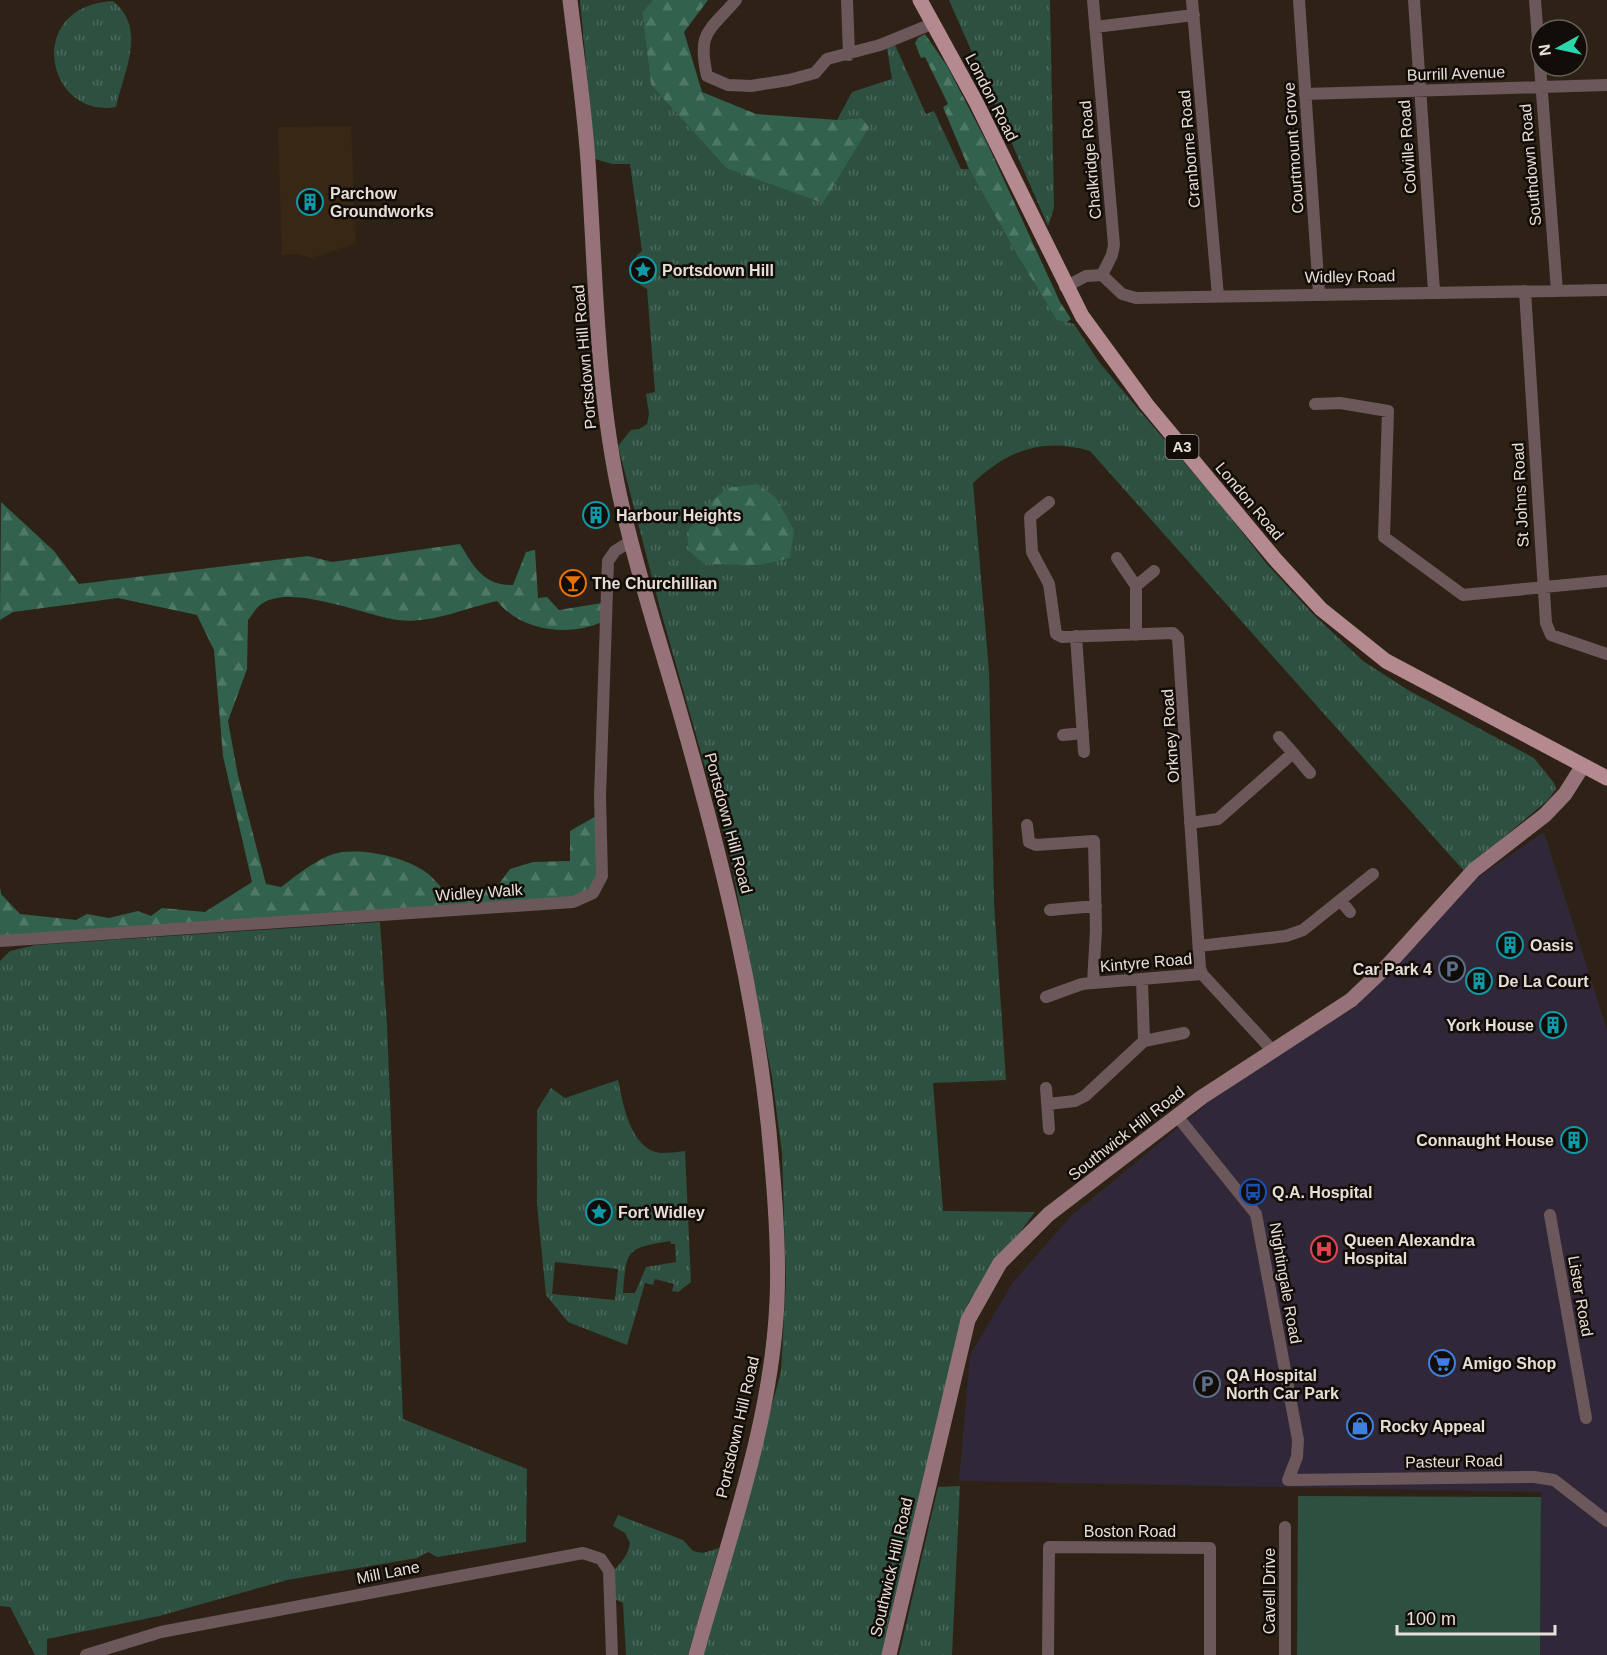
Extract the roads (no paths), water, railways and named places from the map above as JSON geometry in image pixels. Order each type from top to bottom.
[{"type":"main road","name":"Portsdown Hill Road","points":[[570,0],[589,171],[596,307],[607,425],[620,498],[631,541],[695,765],[732,910],[768,1111],[778,1236],[777,1302],[763,1407],[696,1655]]},
{"type":"main road","name":"London Road","points":[[920,0],[976,102],[1065,287],[1104,349],[1146,405],[1275,559],[1321,609],[1386,661],[1582,767],[1607,778]]},
{"type":"main road","name":"Southwick Hill Road","points":[[889,1655],[969,1320],[977,1301],[1000,1263],[1049,1214],[1177,1116],[1351,1000],[1387,966],[1474,870],[1545,815],[1565,794],[1582,767]]},
{"type":"street","points":[[736,0],[712,27],[702,43],[707,76],[728,85],[751,86],[815,73],[827,59],[849,55],[934,23]]},
{"type":"street","points":[[847,0],[849,55]]},
{"type":"street","name":"Chalkridge Road","points":[[1093,0],[1114,245],[1112,255],[1101,275]]},
{"type":"street","name":"Cranborne Road","points":[[1192,0],[1218,296]]},
{"type":"street","name":"Courtmount Grove","points":[[1299,0],[1319,293]]},
{"type":"street","name":"Colville Road","points":[[1414,0],[1434,291]]},
{"type":"street","name":"Southdown Road","points":[[1535,0],[1557,291]]},
{"type":"street","points":[[1095,27],[1194,15]]},
{"type":"street","name":"Burrill Avenue","points":[[1305,94],[1607,85]]},
{"type":"street","points":[[1065,287],[1086,276],[1101,275]]},
{"type":"street","name":"Widley Road","points":[[1101,275],[1122,294],[1136,298],[1434,291],[1607,290]]},
{"type":"street","name":"St Johns Road","points":[[1525,291],[1546,623],[1551,635],[1607,654]]},
{"type":"street","points":[[1315,404],[1340,403],[1388,411],[1383,537],[1463,594],[1607,581]]},
{"type":"street","name":"Orkney Road","points":[[1049,501],[1025,516],[1032,552],[1049,584],[1056,634],[1062,637],[1173,633],[1181,645],[1190,823],[1202,974]]},
{"type":"street","name":"Widley Walk","points":[[0,941],[573,902],[594,893],[602,876],[600,797],[608,561],[615,550],[631,541]]},
{"type":"street","points":[[1117,558],[1136,586],[1136,635]]},
{"type":"street","points":[[1136,586],[1154,571]]},
{"type":"street","points":[[1076,636],[1084,752]]},
{"type":"street","points":[[1063,735],[1083,734]]},
{"type":"street","points":[[1279,737],[1310,773]]},
{"type":"street","points":[[1190,823],[1218,819],[1293,753]]},
{"type":"street","name":"Kintyre Road","points":[[1027,825],[1029,842],[1036,845],[1094,842],[1096,906],[1093,983]]},
{"type":"street","points":[[1199,946],[1286,936],[1303,930],[1373,874]]},
{"type":"street","points":[[1341,901],[1350,912]]},
{"type":"street","points":[[1050,910],[1096,906]]},
{"type":"street","points":[[1202,974],[1274,1051]]},
{"type":"street","name":"Kintyre Road","points":[[1046,996],[1082,984],[1202,974]]},
{"type":"street","points":[[1143,980],[1144,1041]]},
{"type":"street","points":[[1048,1104],[1075,1101],[1085,1096],[1144,1041],[1184,1033]]},
{"type":"street","points":[[1046,1088],[1049,1128]]},
{"type":"street","name":"Nightingale Road","points":[[1177,1116],[1256,1214],[1298,1440],[1297,1457],[1287,1480]]},
{"type":"street","name":"Lister Road","points":[[1550,1215],[1586,1418]]},
{"type":"street","name":"Pasteur Road","points":[[1287,1480],[1534,1477],[1554,1480],[1607,1521]]},
{"type":"street","name":"Cavell Drive","points":[[1285,1527],[1285,1655]]},
{"type":"street","name":"Boston Road","points":[[1048,1655],[1049,1547],[1210,1548],[1210,1655]]},
{"type":"street","name":"Mill Lane","points":[[86,1655],[161,1632],[584,1553],[601,1559],[609,1571],[612,1655]]},
{"type":"place","name":"Parchow Groundworks","points":[[310,202]]},
{"type":"place","name":"Portsdown Hill","points":[[643,270]]},
{"type":"place","name":"Harbour Heights","points":[[596,515]]},
{"type":"place","name":"The Churchillian","points":[[573,583]]},
{"type":"place","name":"Oasis","points":[[1510,945]]},
{"type":"place","name":"Car Park 4","points":[[1452,969]]},
{"type":"place","name":"De La Court","points":[[1479,981]]},
{"type":"place","name":"York House","points":[[1553,1025]]},
{"type":"place","name":"Connaught House","points":[[1574,1140]]},
{"type":"place","name":"Q.A. Hospital","points":[[1253,1192]]},
{"type":"place","name":"Fort Widley","points":[[599,1212]]},
{"type":"place","name":"Queen Alexandra Hospital","points":[[1324,1249]]},
{"type":"place","name":"Amigo Shop","points":[[1442,1363]]},
{"type":"place","name":"QA Hospital North Car Park","points":[[1207,1384]]},
{"type":"place","name":"Rocky Appeal","points":[[1360,1426]]}]
